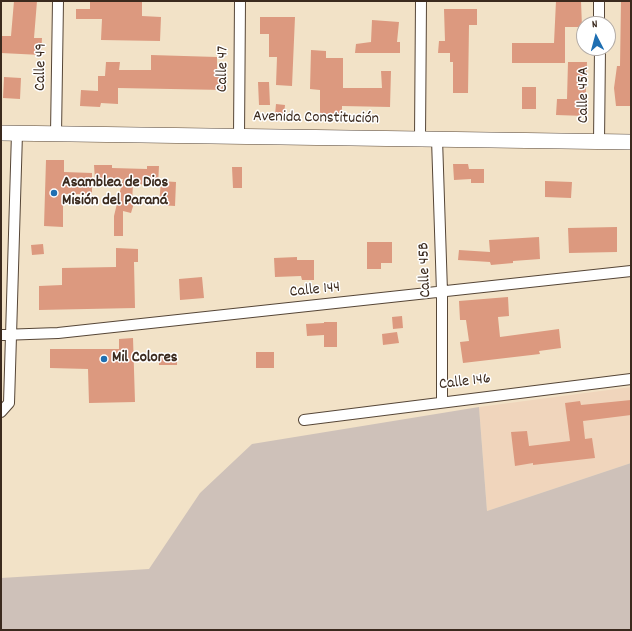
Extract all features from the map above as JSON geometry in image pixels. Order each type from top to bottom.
[{"type":"main road","name":"Avenida Constitución","points":[[1,133],[631,142]]},
{"type":"street","name":"Calle 49","points":[[56,134],[58,1]]},
{"type":"street","name":"Calle 47","points":[[238,136],[240,1]]},
{"type":"street","points":[[420,138],[421,1]]},
{"type":"street","points":[[599,1],[600,16]]},
{"type":"street","name":"Calle 45A","points":[[599,142],[600,56]]},
{"type":"street","points":[[1,412],[9,403],[17,133]]},
{"type":"street","name":"Calle 45B","points":[[437,139],[442,292],[442,401]]},
{"type":"street","name":"Calle 144","points":[[1,334],[58,333],[631,271]]},
{"type":"street","name":"Calle 146","points":[[304,420],[442,401],[631,379]]},
{"type":"shaded area","points":[[631,387],[631,463],[487,511],[479,407]]},
{"type":"shaded area","points":[[479,407],[487,511],[631,463],[631,630],[1,630],[1,578],[149,569],[200,493],[252,444]]},
{"type":"building","points":[[14,1],[37,1],[34,38],[42,38],[41,55],[1,53],[1,36],[11,36]]},
{"type":"building","points":[[90,1],[142,1],[142,16],[161,17],[160,41],[101,40],[102,19],[76,19],[76,9],[90,9]]},
{"type":"building","points":[[556,1],[581,1],[582,16],[576,16],[576,27],[565,27],[565,63],[512,63],[512,43],[554,43]]},
{"type":"building","points":[[621,1],[631,1],[631,106],[616,106],[614,88],[617,66],[620,66]]},
{"type":"building","points":[[444,9],[477,9],[477,25],[469,25],[468,93],[453,93],[453,62],[450,62],[450,53],[438,53],[439,41],[445,41]]},
{"type":"building","points":[[260,17],[295,17],[292,86],[276,85],[277,57],[269,57],[269,34],[260,34]]},
{"type":"building","points":[[372,20],[399,22],[397,42],[400,42],[400,53],[355,53],[356,44],[371,42]]},
{"type":"building","points":[[311,50],[326,51],[326,58],[343,58],[343,88],[382,88],[381,71],[391,71],[390,107],[342,106],[342,114],[320,114],[320,90],[310,89]]},
{"type":"building","points":[[151,55],[217,57],[217,71],[225,71],[224,90],[118,88],[118,104],[101,103],[100,107],[80,106],[81,90],[98,91],[98,76],[105,76],[106,62],[120,62],[119,70],[151,70]]},
{"type":"building","points":[[568,62],[587,62],[585,116],[556,115],[557,99],[567,99]]},
{"type":"building","points":[[4,77],[21,78],[20,99],[3,98]]},
{"type":"building","points":[[258,82],[269,82],[270,105],[259,105]]},
{"type":"building","points":[[522,87],[536,87],[536,109],[522,109]]},
{"type":"building","points":[[276,104],[285,105],[284,116],[275,115]]},
{"type":"building","name":"Asamblea de Dios Misión del Paraná","points":[[46,160],[64,160],[64,172],[92,173],[92,194],[63,194],[63,227],[44,226]]},
{"type":"building","points":[[453,164],[468,164],[469,169],[484,169],[484,183],[471,183],[471,179],[454,180]]},
{"type":"building","points":[[94,165],[112,165],[112,168],[147,169],[147,166],[159,166],[158,185],[133,184],[132,202],[134,203],[131,213],[123,211],[123,236],[114,236],[114,216],[123,179],[95,180]]},
{"type":"building","points":[[232,167],[242,167],[242,188],[233,188]]},
{"type":"building","points":[[161,181],[176,182],[175,206],[159,205]]},
{"type":"building","points":[[545,181],[572,182],[571,198],[545,197]]},
{"type":"building","points":[[617,227],[617,252],[569,253],[568,228]]},
{"type":"building","points":[[539,237],[540,259],[513,261],[513,263],[491,265],[490,262],[458,260],[459,250],[490,252],[489,240]]},
{"type":"building","points":[[367,242],[392,242],[392,263],[381,263],[381,269],[367,269]]},
{"type":"building","points":[[43,244],[44,254],[32,255],[31,245]]},
{"type":"building","points":[[116,248],[138,249],[138,262],[134,262],[135,308],[39,310],[39,286],[62,285],[62,268],[116,267]]},
{"type":"building","points":[[297,257],[297,260],[314,260],[314,280],[302,280],[301,276],[275,277],[274,258]]},
{"type":"building","points":[[202,277],[204,298],[180,300],[179,279]]},
{"type":"building","points":[[508,297],[509,316],[498,317],[500,337],[559,329],[561,348],[539,351],[540,354],[463,363],[460,342],[469,341],[466,320],[460,320],[459,301]]},
{"type":"building","points":[[402,316],[403,328],[393,329],[392,317]]},
{"type":"building","points":[[337,322],[337,347],[324,347],[324,335],[307,336],[306,324]]},
{"type":"building","points":[[397,332],[399,343],[383,345],[382,334]]},
{"type":"building","points":[[133,338],[135,402],[89,403],[88,369],[50,368],[50,349],[119,349],[119,339]]},
{"type":"building","points":[[256,352],[274,352],[274,368],[256,368]]},
{"type":"building","points":[[159,354],[177,354],[177,365],[159,365]]},
{"type":"building","points":[[631,400],[631,415],[583,421],[585,439],[592,438],[595,458],[515,466],[511,432],[527,431],[529,446],[570,441],[565,403],[580,401],[581,405]]},
{"type":"place","name":"Asamblea de Dios Misión del Paraná","points":[[54,193]]},
{"type":"place","name":"Mil Colores","points":[[104,359]]}]
